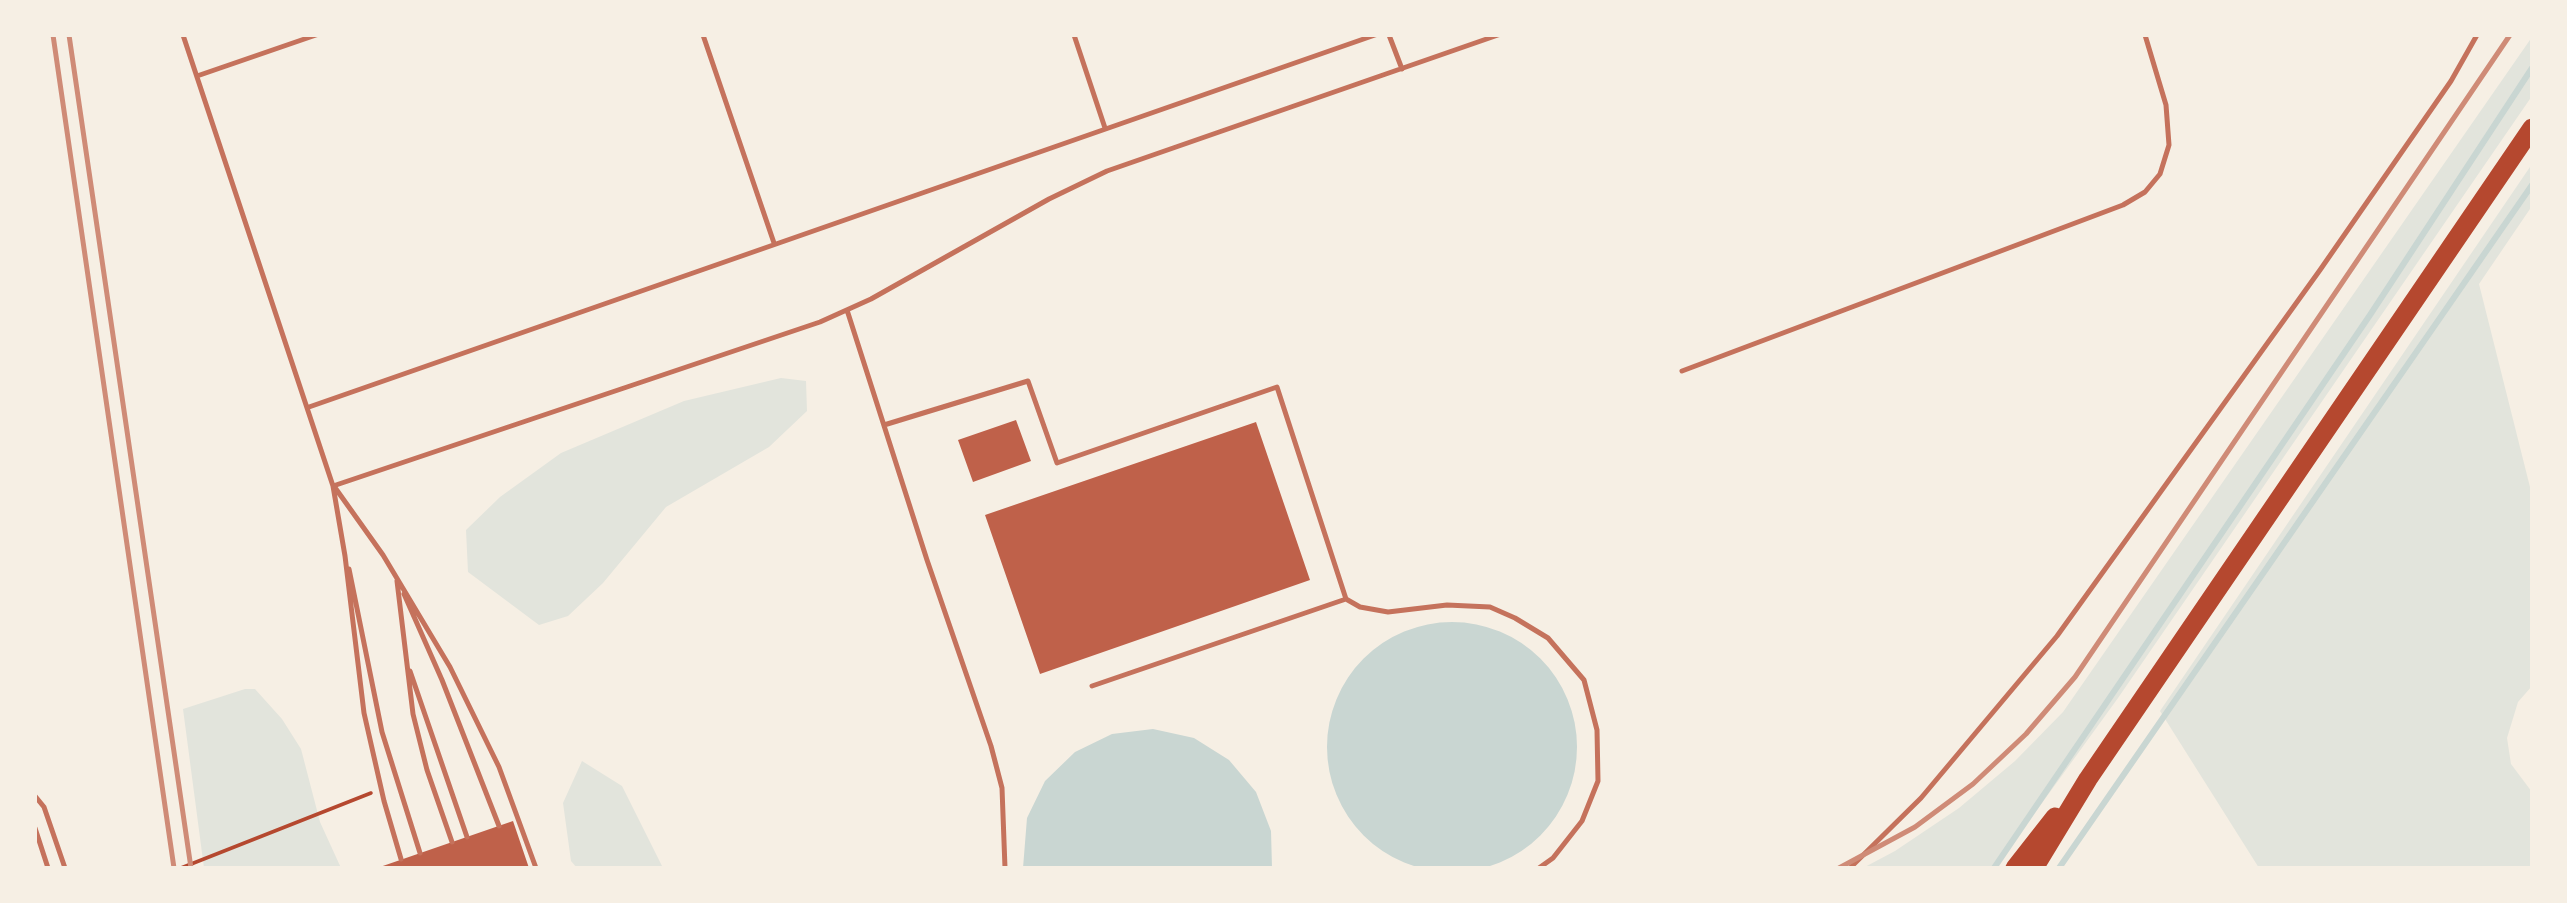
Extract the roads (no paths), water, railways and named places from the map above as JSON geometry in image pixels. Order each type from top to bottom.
[{"type":"highway","points":[[2034,868],[2088,779],[2532,128]]},
{"type":"highway","points":[[2015,868],[2088,779]]},
{"type":"lane","points":[[183,35],[309,407],[333,486],[345,556],[356,660],[381,789],[401,859]]},
{"type":"lane","points":[[197,76],[316,35]]},
{"type":"lane","points":[[703,35],[774,243]]},
{"type":"lane","points":[[1074,35],[1105,128]]},
{"type":"lane","points":[[309,407],[1375,35]]},
{"type":"lane","points":[[1389,35],[1402,69]]},
{"type":"lane","points":[[333,486],[820,322],[847,310],[1049,199],[1107,171],[1498,35]]},
{"type":"lane","points":[[1682,371],[2123,205],[2144,192],[2160,174],[2169,145],[2166,105],[2145,35]]},
{"type":"lane","points":[[1850,868],[1922,798],[2057,636],[2328,259],[2451,81],[2477,35]]},
{"type":"lane","points":[[847,310],[991,746],[1002,788],[1006,868]]},
{"type":"lane","points":[[884,425],[1028,381],[1057,463],[1277,387],[1346,599],[1360,607],[1388,612],[1447,605],[1490,607],[1548,638],[1584,680],[1597,730],[1598,781],[1582,821],[1553,858],[1539,868]]},
{"type":"lane","points":[[333,486],[368,531],[474,713],[499,767],[536,868]]},
{"type":"lane","points":[[345,556],[358,601],[382,732],[419,853]]},
{"type":"lane","points":[[397,578],[419,742],[452,842]]},
{"type":"lane","points":[[397,578],[442,680],[499,826]]},
{"type":"lane","points":[[1092,686],[1346,599]]},
{"type":"lane","points":[[407,664],[467,837]]},
{"type":"lane","points":[[35,796],[44,807],[65,868]]},
{"type":"lane","points":[[35,828],[48,868]]},
{"type":"waterway","points":[[1994,868],[2370,315],[2532,68]]},
{"type":"waterway","points":[[2059,868],[2532,185]]},
{"type":"railway","points":[[53,35],[174,868]]},
{"type":"railway","points":[[69,35],[191,868]]},
{"type":"railway","points":[[1839,868],[1915,827],[1973,784],[2026,734],[2075,677],[2510,35]]}]
